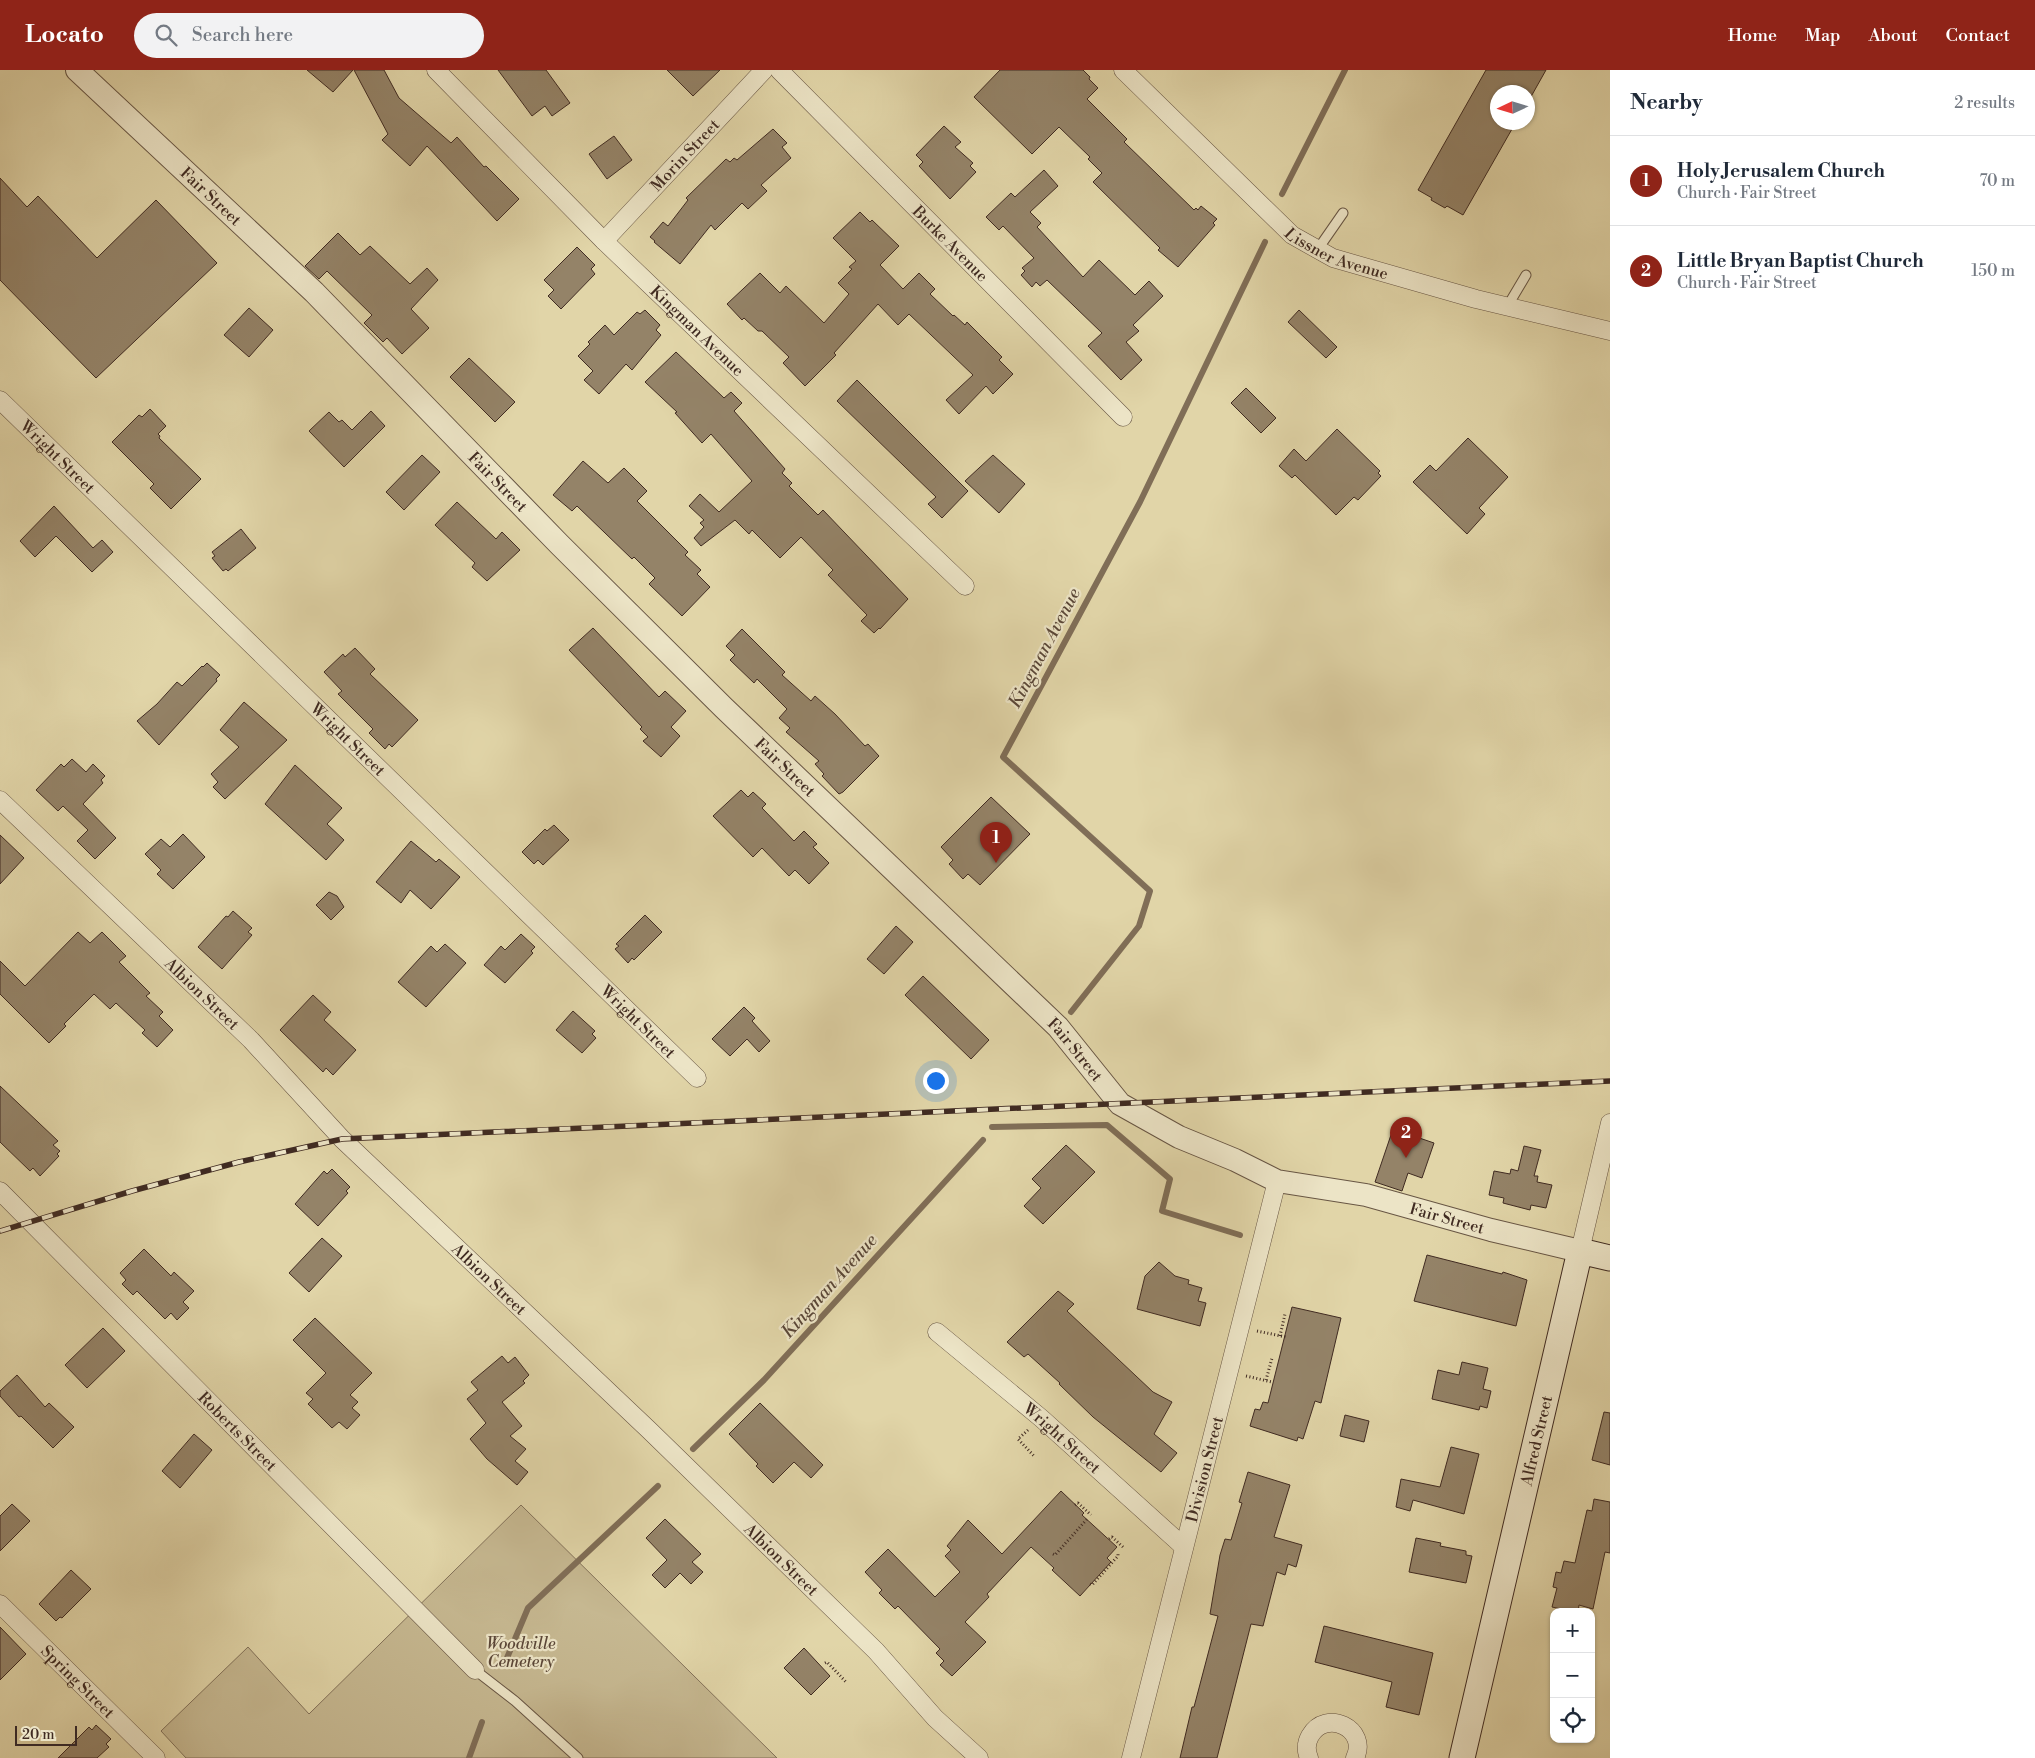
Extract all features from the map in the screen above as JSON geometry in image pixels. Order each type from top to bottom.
[{"type":"main road","name":"Fair Street","points":[[1580,1251],[1610,1258]]},
{"type":"main road","name":"Alfred Street","points":[[1462,1758],[1580,1251]]},
{"type":"street","name":"Fair Street","points":[[77,70],[314,292],[560,544],[724,708],[1058,1026],[1120,1104],[1178,1137],[1234,1160],[1277,1181],[1366,1195],[1491,1230],[1580,1251]]},
{"type":"street","name":"Kingman Avenue","points":[[436,70],[604,241],[965,586]]},
{"type":"street","name":"Morin Street","points":[[604,241],[764,70]]},
{"type":"street","name":"Burke Avenue","points":[[779,70],[1123,417]]},
{"type":"street","name":"Lissner Avenue","points":[[1123,70],[1292,235],[1334,258],[1476,300],[1610,331]]},
{"type":"street","name":"Wright Street","points":[[0,400],[697,1078]]},
{"type":"street","name":"Albion Street","points":[[0,800],[250,1040],[342,1139],[649,1430],[876,1651],[935,1718],[979,1758]]},
{"type":"street","name":"Alfred Street","points":[[1580,1251],[1610,1123]]},
{"type":"street","name":"Division Street","points":[[1131,1758],[1277,1181]]},
{"type":"street","name":"Roberts Street","points":[[0,1191],[474,1670]]},
{"type":"street","name":"Wright Street","points":[[937,1332],[1041,1418],[1184,1547]]},
{"type":"street","name":"Spring Street","points":[[0,1604],[156,1758]]},
{"type":"street","points":[[1309,1758],[1308,1740],[1313,1731],[1328,1722],[1345,1725],[1351,1731],[1356,1738],[1361,1757]]},
{"type":"lane","points":[[1318,249],[1343,213]]},
{"type":"lane","points":[[1507,307],[1526,275]]},
{"type":"lane","points":[[474,1670],[516,1701],[578,1758]]},
{"type":"path","points":[[1280,1336],[1285,1314]]},
{"type":"path","points":[[1240,1327],[1286,1337]]},
{"type":"path","points":[[1266,1380],[1272,1358]]},
{"type":"path","points":[[1229,1371],[1272,1382]]},
{"type":"path","points":[[1035,1457],[1018,1439],[1041,1418]]},
{"type":"path","points":[[1053,1554],[1090,1517],[1078,1502],[1075,1505]]},
{"type":"path","points":[[1109,1539],[1112,1537],[1123,1547]]},
{"type":"path","points":[[1090,1584],[1092,1585],[1118,1556],[1118,1552]]},
{"type":"path","points":[[824,1663],[827,1662],[846,1682]]},
{"type":"green space","name":"Woodville Cemetery","points":[[521,1505],[777,1758],[186,1758],[161,1731],[248,1647],[309,1714]]},
{"type":"building","points":[[307,70],[353,70],[333,92]]},
{"type":"building","points":[[354,70],[384,70],[399,98],[451,143],[457,137],[484,167],[486,166],[519,199],[497,221],[427,146],[410,166],[382,140],[388,134]]},
{"type":"building","points":[[498,70],[546,70],[570,103],[552,116],[545,106],[532,116]]},
{"type":"building","points":[[667,70],[720,70],[693,96]]},
{"type":"building","points":[[1000,70],[1083,70],[1090,77],[1089,79],[1098,88],[1087,99],[1127,139],[1124,142],[1194,210],[1196,208],[1198,210],[1201,206],[1217,219],[1213,223],[1215,225],[1178,267],[1158,250],[1160,248],[1093,182],[1102,173],[1088,159],[1090,157],[1059,127],[1032,154],[974,97]]},
{"type":"building","points":[[1486,70],[1546,70],[1535,90],[1535,85],[1490,85],[1490,130],[1511,130],[1463,215],[1447,206],[1445,208],[1418,190]]},
{"type":"building","points":[[944,126],[961,142],[955,147],[973,163],[970,166],[976,172],[950,199],[919,166],[923,162],[916,155]]},
{"type":"building","points":[[773,129],[787,143],[782,147],[791,158],[761,185],[767,191],[748,209],[742,203],[715,230],[711,225],[680,264],[654,242],[650,237],[663,222],[668,226],[688,200],[686,198],[726,159],[730,162],[734,158],[737,160]]},
{"type":"building","points":[[614,136],[632,160],[607,179],[589,154]]},
{"type":"building","points":[[1044,170],[1058,186],[1030,212],[1041,223],[1037,227],[1083,277],[1099,260],[1135,295],[1149,281],[1163,296],[1133,325],[1139,331],[1126,342],[1142,360],[1121,380],[1088,346],[1102,333],[1047,280],[1040,286],[1036,282],[1032,287],[1021,275],[1025,271],[1022,268],[1034,258],[1003,226],[999,230],[986,217],[1011,193],[1015,197]]},
{"type":"building","points":[[0,178],[27,207],[38,196],[97,258],[156,200],[217,263],[96,378],[0,280]]},
{"type":"building","points":[[860,212],[870,222],[872,220],[899,246],[880,265],[903,289],[919,273],[935,289],[930,294],[953,316],[965,325],[967,322],[1002,357],[999,360],[1013,374],[993,394],[986,386],[959,414],[946,400],[973,375],[909,314],[898,325],[878,304],[834,353],[836,355],[805,386],[783,363],[789,357],[762,331],[758,331],[744,318],[742,320],[727,304],[760,273],[780,293],[786,286],[824,323],[849,294],[838,283],[852,269],[849,267],[856,261],[833,238]]},
{"type":"building","points":[[338,233],[360,255],[370,246],[410,284],[427,268],[438,280],[411,309],[429,328],[402,354],[387,338],[383,342],[364,323],[372,315],[327,271],[319,279],[305,266]]},
{"type":"building","points":[[577,247],[595,265],[591,269],[595,274],[561,309],[548,296],[554,290],[544,280]]},
{"type":"building","points":[[249,308],[273,330],[249,357],[224,335]]},
{"type":"building","points":[[645,310],[660,325],[656,330],[661,335],[632,370],[626,364],[599,394],[584,380],[593,371],[578,356],[590,344],[588,342],[605,325],[614,335],[637,312],[640,314]]},
{"type":"building","points":[[1299,310],[1337,347],[1326,358],[1288,322]]},
{"type":"building","points":[[676,352],[724,398],[731,392],[742,403],[734,411],[785,469],[782,473],[792,483],[789,486],[818,515],[823,510],[908,599],[880,629],[874,633],[861,621],[867,615],[828,575],[833,570],[801,537],[780,558],[752,530],[749,534],[735,520],[701,546],[694,538],[704,527],[700,523],[704,520],[689,506],[700,494],[719,512],[752,481],[711,434],[702,443],[675,413],[677,412],[645,382]]},
{"type":"building","points":[[469,358],[515,402],[495,422],[450,377]]},
{"type":"building","points":[[857,380],[968,491],[942,518],[928,504],[936,497],[837,401]]},
{"type":"building","points":[[1246,388],[1276,418],[1261,433],[1231,403]]},
{"type":"building","points":[[150,409],[166,426],[158,434],[159,438],[201,479],[171,509],[150,488],[154,484],[112,442],[139,415],[142,417]]},
{"type":"building","points":[[371,411],[385,426],[344,467],[309,431],[329,412],[339,422],[342,420],[352,430]]},
{"type":"building","points":[[1337,429],[1380,471],[1378,473],[1381,476],[1358,500],[1354,497],[1336,515],[1295,475],[1292,478],[1279,466],[1294,449],[1306,461]]},
{"type":"building","points":[[1468,438],[1508,477],[1479,508],[1485,514],[1467,534],[1413,482],[1430,465],[1436,471]]},
{"type":"building","points":[[422,455],[440,472],[404,510],[386,492]]},
{"type":"building","points":[[993,455],[1025,484],[999,513],[965,481]]},
{"type":"building","points":[[583,461],[608,483],[624,468],[647,491],[637,501],[688,552],[685,555],[701,570],[697,574],[710,587],[682,616],[649,584],[655,578],[634,557],[632,559],[577,506],[572,511],[553,495]]},
{"type":"building","points":[[457,502],[496,539],[502,532],[520,550],[487,581],[472,567],[475,563],[435,525]]},
{"type":"building","points":[[54,506],[93,548],[102,540],[113,552],[92,572],[56,536],[35,557],[20,541]]},
{"type":"building","points":[[241,529],[256,548],[228,571],[226,569],[223,571],[212,558],[215,556],[212,552]]},
{"type":"building","points":[[593,628],[659,697],[665,691],[686,711],[671,727],[680,736],[661,757],[643,741],[648,737],[640,729],[642,727],[569,650]]},
{"type":"building","points":[[742,629],[785,672],[782,675],[811,701],[815,696],[865,746],[868,744],[879,756],[843,792],[839,794],[822,776],[824,774],[815,764],[819,761],[786,732],[790,728],[779,718],[787,709],[757,679],[754,683],[730,660],[735,655],[726,646]]},
{"type":"building","points":[[355,648],[375,669],[370,674],[418,720],[392,747],[389,744],[385,749],[369,733],[373,729],[338,694],[342,691],[324,672],[343,654],[345,657]]},
{"type":"building","points":[[207,663],[220,675],[216,679],[217,681],[159,745],[137,721],[157,704],[177,682],[182,686]]},
{"type":"building","points":[[244,702],[287,740],[225,799],[213,787],[218,782],[211,774],[239,747],[220,730]]},
{"type":"building","points":[[72,759],[86,772],[93,764],[105,776],[101,780],[103,783],[83,804],[116,838],[95,859],[77,841],[88,830],[63,806],[58,811],[36,790],[61,764],[64,767]]},
{"type":"building","points":[[295,765],[342,808],[327,824],[344,840],[326,860],[265,804]]},
{"type":"building","points":[[741,790],[748,797],[753,792],[766,804],[762,808],[794,841],[804,831],[817,844],[813,847],[829,863],[809,884],[795,870],[789,876],[762,848],[753,857],[713,816]]},
{"type":"building","points":[[991,797],[1030,834],[980,885],[968,874],[963,879],[949,864],[953,860],[941,847]]},
{"type":"building","points":[[554,825],[569,840],[543,865],[538,860],[534,864],[522,852],[545,829],[547,831]]},
{"type":"building","points":[[183,834],[205,857],[173,889],[157,874],[161,870],[145,854],[161,839],[170,847]]},
{"type":"building","points":[[0,835],[24,858],[0,884]]},
{"type":"building","points":[[411,841],[436,862],[439,859],[460,877],[431,909],[410,890],[401,903],[376,882]]},
{"type":"building","points":[[329,892],[337,896],[344,907],[331,920],[316,905]]},
{"type":"building","points":[[233,911],[252,928],[248,932],[252,935],[222,969],[198,947],[226,916],[228,917]]},
{"type":"building","points":[[645,915],[662,932],[634,960],[632,958],[628,963],[615,949],[619,946],[616,944]]},
{"type":"building","points":[[896,926],[913,942],[884,974],[867,959]]},
{"type":"building","points":[[78,932],[90,943],[102,932],[126,956],[119,962],[150,993],[146,996],[163,1012],[159,1016],[173,1030],[157,1047],[142,1033],[145,1030],[116,1003],[110,1009],[94,994],[64,1024],[66,1026],[49,1043],[0,994],[0,961],[25,986]]},
{"type":"building","points":[[521,934],[535,947],[531,951],[533,953],[505,983],[484,965],[501,946],[505,950]]},
{"type":"building","points":[[445,944],[466,963],[426,1007],[398,982],[431,946],[437,952]]},
{"type":"building","points":[[923,976],[989,1040],[971,1059],[905,995]]},
{"type":"building","points":[[313,995],[331,1012],[324,1020],[356,1050],[333,1075],[326,1068],[323,1072],[280,1030]]},
{"type":"building","points":[[744,1007],[755,1018],[752,1021],[770,1041],[759,1052],[747,1039],[730,1056],[712,1039]]},
{"type":"building","points":[[573,1011],[595,1031],[592,1034],[596,1038],[582,1053],[556,1030]]},
{"type":"building","points":[[0,1086],[58,1141],[53,1145],[60,1151],[57,1154],[59,1156],[40,1176],[33,1168],[30,1171],[0,1142]]},
{"type":"building","points":[[1393,1129],[1434,1143],[1422,1178],[1408,1173],[1402,1191],[1375,1182]]},
{"type":"building","points":[[1066,1145],[1095,1172],[1043,1224],[1024,1206],[1041,1188],[1032,1179]]},
{"type":"building","points":[[1524,1146],[1541,1150],[1534,1176],[1538,1176],[1537,1182],[1552,1185],[1546,1208],[1531,1205],[1530,1210],[1503,1203],[1504,1198],[1489,1195],[1494,1171],[1510,1174],[1511,1169],[1518,1171]]},
{"type":"building","points":[[332,1169],[350,1187],[346,1191],[348,1193],[318,1226],[295,1204],[324,1171],[327,1174]]},
{"type":"building","points":[[322,1238],[342,1256],[309,1292],[289,1273]]},
{"type":"building","points":[[144,1249],[171,1276],[174,1272],[194,1291],[183,1302],[189,1308],[177,1320],[171,1313],[165,1319],[137,1291],[133,1295],[122,1284],[126,1280],[120,1273]]},
{"type":"building","points":[[1427,1255],[1502,1274],[1503,1272],[1527,1280],[1516,1326],[1414,1301]]},
{"type":"building","points":[[1159,1262],[1175,1276],[1189,1280],[1188,1284],[1202,1288],[1198,1301],[1206,1303],[1200,1326],[1137,1309],[1145,1276]]},
{"type":"building","points":[[1058,1291],[1074,1304],[1067,1311],[1153,1392],[1172,1402],[1154,1434],[1177,1453],[1161,1472],[1093,1417],[1028,1354],[1024,1357],[1007,1342]]},
{"type":"building","points":[[1292,1307],[1341,1318],[1321,1403],[1315,1401],[1303,1439],[1298,1437],[1297,1441],[1250,1426],[1255,1409],[1260,1410],[1263,1402],[1268,1403]]},
{"type":"building","points":[[315,1318],[372,1373],[350,1395],[358,1402],[352,1408],[360,1415],[347,1429],[339,1422],[332,1428],[308,1404],[313,1399],[306,1393],[326,1373],[293,1340]]},
{"type":"building","points":[[103,1328],[125,1351],[87,1388],[65,1365]]},
{"type":"building","points":[[502,1356],[508,1363],[515,1357],[529,1375],[523,1381],[525,1383],[502,1402],[522,1426],[510,1436],[526,1449],[515,1461],[528,1472],[517,1485],[487,1459],[470,1439],[486,1423],[467,1399],[478,1390],[471,1382]]},
{"type":"building","points":[[1462,1362],[1488,1368],[1483,1389],[1491,1391],[1487,1408],[1480,1406],[1479,1410],[1432,1399],[1438,1370],[1459,1375]]},
{"type":"building","points":[[17,1375],[45,1407],[49,1403],[74,1427],[53,1448],[21,1416],[19,1417],[0,1396],[0,1391]]},
{"type":"building","points":[[760,1403],[823,1465],[811,1478],[794,1462],[773,1483],[756,1466],[758,1464],[729,1434]]},
{"type":"building","points":[[1604,1412],[1610,1413],[1610,1465],[1592,1460]]},
{"type":"building","points":[[1345,1415],[1369,1421],[1364,1442],[1340,1436]]},
{"type":"building","points":[[194,1434],[212,1450],[180,1488],[162,1471]]},
{"type":"building","points":[[1451,1447],[1479,1454],[1464,1514],[1413,1500],[1410,1511],[1396,1507],[1401,1479],[1440,1487]]},
{"type":"building","points":[[1248,1472],[1290,1485],[1274,1537],[1302,1545],[1296,1567],[1288,1564],[1285,1575],[1277,1572],[1263,1626],[1251,1624],[1217,1758],[1180,1758],[1192,1707],[1194,1707],[1218,1616],[1210,1614],[1220,1555],[1225,1539],[1231,1540],[1242,1503],[1239,1502]]},
{"type":"building","points":[[1061,1491],[1084,1513],[1082,1515],[1117,1547],[1107,1558],[1111,1562],[1080,1596],[1031,1547],[987,1594],[989,1597],[965,1622],[986,1642],[952,1676],[940,1665],[944,1661],[936,1653],[940,1649],[898,1606],[895,1609],[879,1593],[882,1590],[865,1572],[888,1549],[935,1597],[960,1572],[945,1556],[951,1550],[947,1546],[968,1520],[1002,1554]]},
{"type":"building","points":[[1594,1499],[1610,1502],[1610,1553],[1605,1552],[1593,1608],[1579,1605],[1579,1608],[1552,1607],[1557,1588],[1553,1587],[1556,1572],[1561,1573],[1564,1561],[1575,1563],[1587,1510],[1592,1511]]},
{"type":"building","points":[[12,1504],[30,1521],[0,1551],[0,1516]]},
{"type":"building","points":[[665,1519],[701,1554],[692,1562],[703,1572],[691,1584],[680,1573],[665,1588],[652,1575],[667,1560],[646,1538]]},
{"type":"building","points":[[1416,1538],[1441,1543],[1440,1546],[1466,1551],[1466,1555],[1472,1556],[1466,1583],[1409,1572]]},
{"type":"building","points":[[71,1570],[91,1589],[62,1618],[60,1617],[56,1621],[39,1604]]},
{"type":"building","points":[[1324,1626],[1433,1653],[1419,1715],[1386,1707],[1392,1682],[1315,1662]]},
{"type":"building","points":[[0,1627],[26,1654],[0,1680]]},
{"type":"building","points":[[804,1648],[830,1676],[811,1695],[784,1668]]},
{"type":"building","points":[[96,1725],[111,1739],[106,1744],[109,1747],[97,1758],[58,1758],[89,1727],[92,1730]]},
{"type":"waterway","name":"Kingman Avenue","points":[[1282,194],[1345,70]]},
{"type":"waterway","name":"Kingman Avenue","points":[[1071,1012],[1139,926],[1150,891],[1003,757],[1140,502],[1265,242]]},
{"type":"waterway","points":[[992,1127],[1107,1125],[1170,1179],[1162,1211],[1240,1235]]},
{"type":"waterway","name":"Kingman Avenue","points":[[693,1449],[764,1380],[983,1140]]},
{"type":"waterway","name":"Kingman Avenue","points":[[504,1665],[528,1608],[658,1486]]},
{"type":"waterway","name":"Kingman Avenue","points":[[469,1758],[482,1722]]},
{"type":"railway","points":[[0,1231],[132,1191],[239,1162],[342,1139],[1610,1081]]},
{"type":"place","name":"Holy Jerusalem Church","points":[[996,863]]},
{"type":"place","name":"Little Bryan Baptist Church","points":[[1406,1158]]}]
